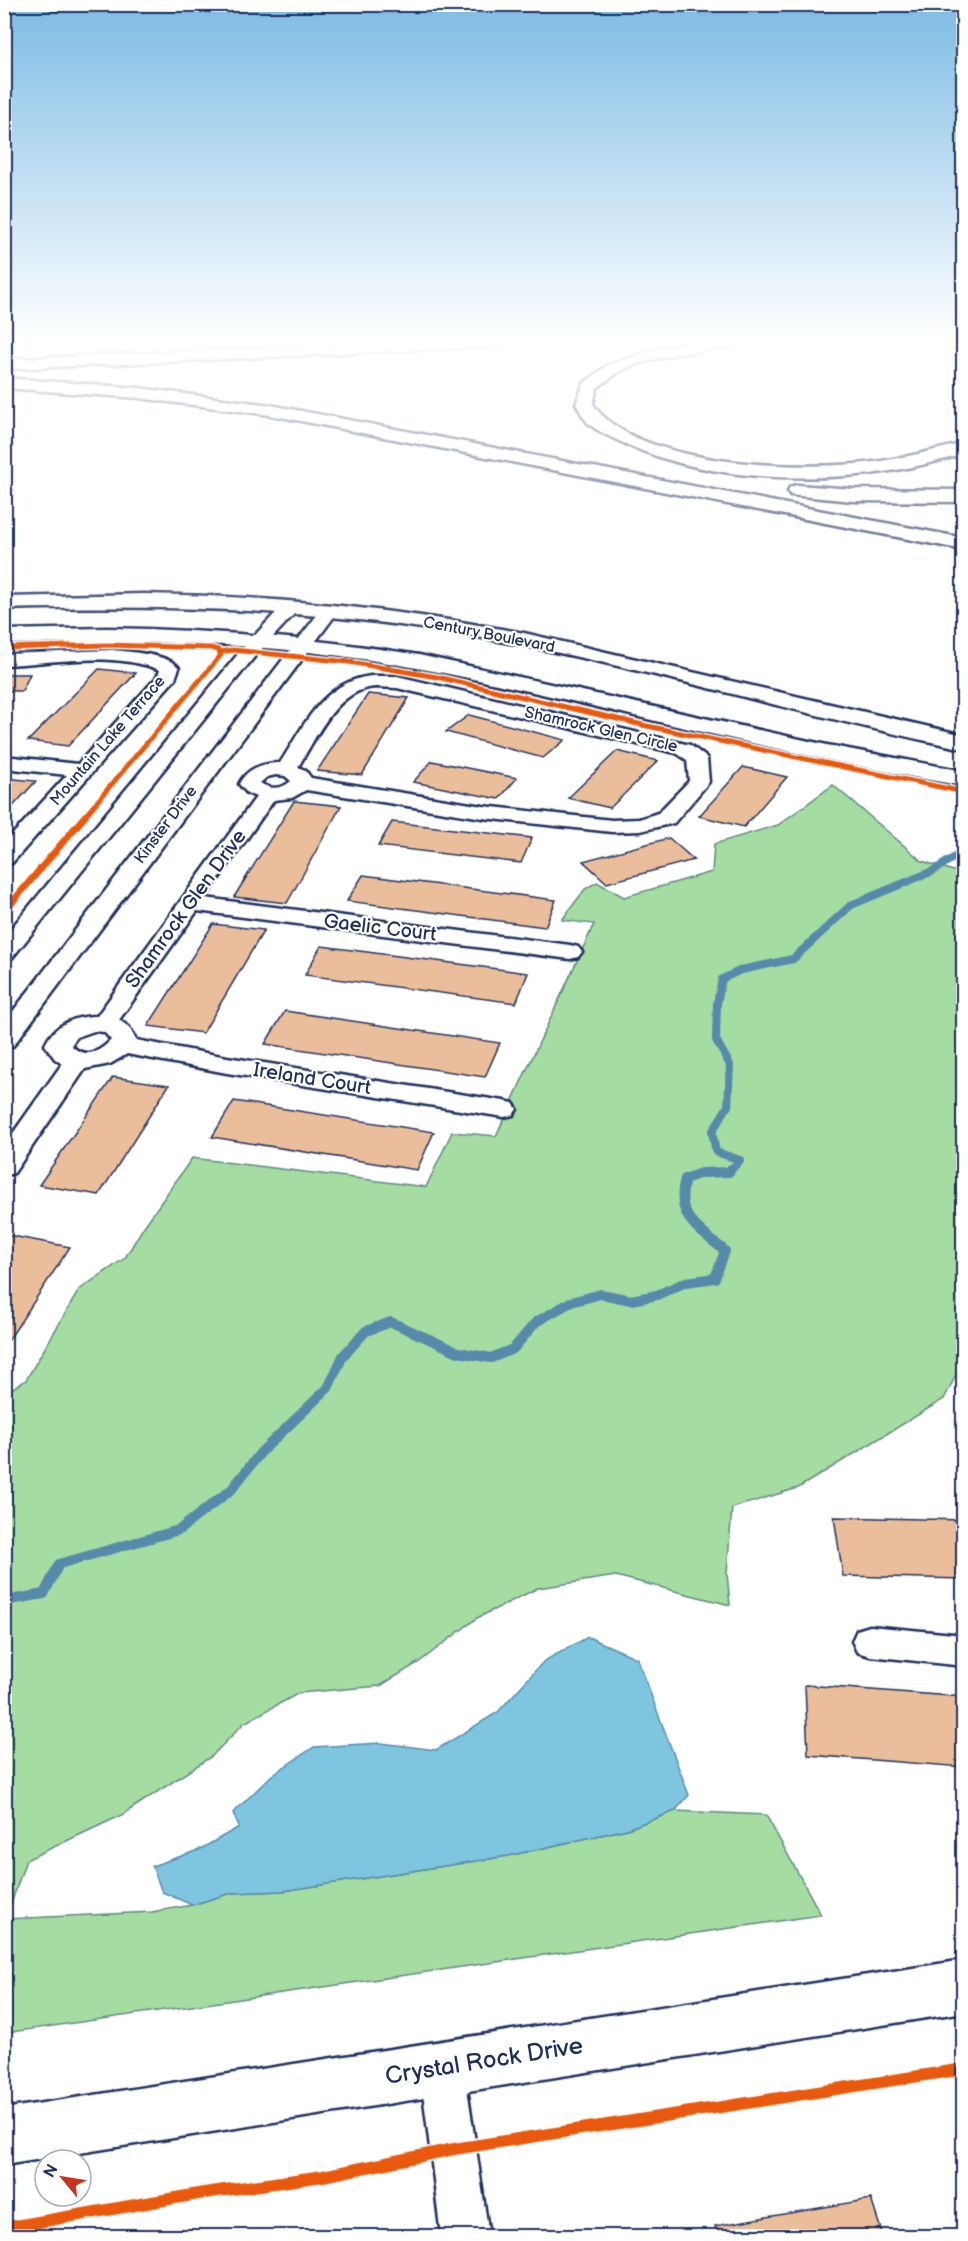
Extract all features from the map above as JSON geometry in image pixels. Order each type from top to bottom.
[{"type":"main road","points":[[454,446],[653,478],[741,487],[853,495],[963,496]]},
{"type":"main road","points":[[454,446],[963,544]]},
{"type":"main road","points":[[642,446],[716,465],[760,470],[825,472],[906,463],[963,448]]},
{"type":"main road","name":"Century Boulevard","points":[[4,603],[144,600],[291,607],[330,610],[460,628],[692,678],[963,742]]},
{"type":"main road","points":[[4,637],[149,636],[304,647],[417,662],[705,726],[963,779]]},
{"type":"main road","name":"Crystal Rock Drive","points":[[4,2137],[963,1986]]},
{"type":"street","points":[[4,953],[257,643],[291,607]]},
{"type":"street","name":"Kinster Drive","points":[[7,1031],[204,773],[304,647],[330,610]]},
{"type":"street","name":"Mountain Lake Terrace","points":[[4,660],[134,657],[158,661],[170,668],[166,679],[4,858]]},
{"type":"street","name":"Shamrock Glen Circle","points":[[375,681],[397,682],[683,749],[697,758],[699,770],[699,782],[666,818],[640,825],[612,826],[483,812],[293,776],[338,694],[354,685],[375,681]]},
{"type":"street","points":[[4,762],[82,771]]},
{"type":"street","points":[[204,773],[237,777],[265,771],[293,776],[292,790],[268,793],[254,789],[237,777]]},
{"type":"street","name":"Shamrock Glen Drive","points":[[104,1024],[268,793]]},
{"type":"street","name":"Gaelic Court","points":[[191,903],[570,952]]},
{"type":"street","points":[[7,1031],[60,1038],[80,1025],[104,1024],[115,1027],[122,1033],[124,1041],[109,1056],[95,1060],[78,1060],[62,1054],[58,1045],[60,1038]]},
{"type":"street","name":"Ireland Court","points":[[121,1045],[239,1067],[504,1109]]},
{"type":"street","points":[[4,1167],[78,1060]]},
{"type":"street","points":[[870,1641],[963,1651]]},
{"type":"street","points":[[442,2068],[465,2236]]},
{"type":"green space","points":[[833,785],[922,861],[963,874],[964,1359],[944,1399],[798,1488],[732,1508],[727,1573],[730,1605],[616,1576],[538,1588],[477,1618],[418,1663],[380,1686],[299,1693],[244,1723],[212,1756],[122,1815],[26,1860],[6,1919],[152,1912],[192,1905],[231,1893],[283,1891],[508,1856],[627,1829],[675,1811],[766,1815],[821,1915],[5,2033],[5,1393],[26,1380],[79,1290],[125,1258],[192,1158],[426,1187],[452,1132],[496,1136],[594,924],[562,920],[585,889],[597,882],[624,897],[712,872],[714,844],[778,825]]},
{"type":"water","points":[[588,1637],[637,1658],[689,1795],[675,1811],[627,1829],[508,1856],[283,1891],[231,1893],[192,1905],[162,1892],[152,1866],[199,1850],[239,1827],[233,1813],[272,1775],[314,1747],[381,1743],[436,1750],[498,1712],[544,1661]]},
{"type":"building","points":[[99,669],[136,673],[68,746],[28,741]]},
{"type":"building","points":[[4,674],[30,674],[22,691],[4,691]]},
{"type":"building","points":[[368,694],[409,698],[362,775],[317,771]]},
{"type":"building","points":[[469,715],[565,740],[543,758],[446,732]]},
{"type":"building","points":[[617,751],[658,761],[610,808],[568,798]]},
{"type":"building","points":[[432,761],[517,778],[499,799],[413,782]]},
{"type":"building","points":[[743,767],[787,777],[744,827],[699,816]]},
{"type":"building","points":[[4,778],[36,781],[4,816]]},
{"type":"building","points":[[294,801],[341,806],[287,903],[234,897]]},
{"type":"building","points":[[392,822],[532,838],[521,863],[378,846]]},
{"type":"building","points":[[669,838],[694,860],[607,883],[583,861]]},
{"type":"building","points":[[363,875],[556,900],[545,927],[347,901]]},
{"type":"building","points":[[213,924],[264,930],[203,1033],[148,1026]]},
{"type":"building","points":[[321,946],[528,973],[516,1003],[305,975]]},
{"type":"building","points":[[285,1011],[500,1043],[485,1077],[265,1044]]},
{"type":"building","points":[[113,1077],[169,1085],[99,1195],[39,1185]]},
{"type":"building","points":[[234,1101],[434,1132],[417,1170],[212,1137]]},
{"type":"building","points":[[7,1235],[70,1247],[4,1347],[4,1239]]},
{"type":"building","points":[[834,1517],[964,1520],[964,1579],[843,1576]]},
{"type":"building","points":[[805,1685],[964,1697],[964,1767],[808,1755]]},
{"type":"building","points":[[871,2199],[883,2236],[718,2236],[715,2226]]},
{"type":"waterway","points":[[730,1171],[740,1160],[716,1152],[712,1132],[728,1106],[730,1065],[716,1040],[717,1003],[722,979],[741,970],[793,959],[851,905],[933,871],[964,851]]},
{"type":"waterway","points":[[4,1601],[44,1594],[59,1564],[179,1530],[232,1489],[261,1452],[328,1388],[343,1356],[366,1331],[391,1322],[458,1352],[491,1358],[513,1349],[536,1322],[571,1302],[601,1294],[631,1300],[657,1295],[686,1282],[715,1278],[725,1251],[691,1221],[686,1213],[682,1192],[685,1179],[701,1173],[729,1172],[731,1169]]},
{"type":"cycle path","points":[[4,648],[107,645],[211,648],[218,650],[221,655],[4,912]]},
{"type":"cycle path","points":[[220,652],[233,650],[349,662],[437,677],[647,726],[964,792]]},
{"type":"cycle path","points":[[4,2228],[204,2193],[323,2176],[454,2149],[964,2069]]}]
